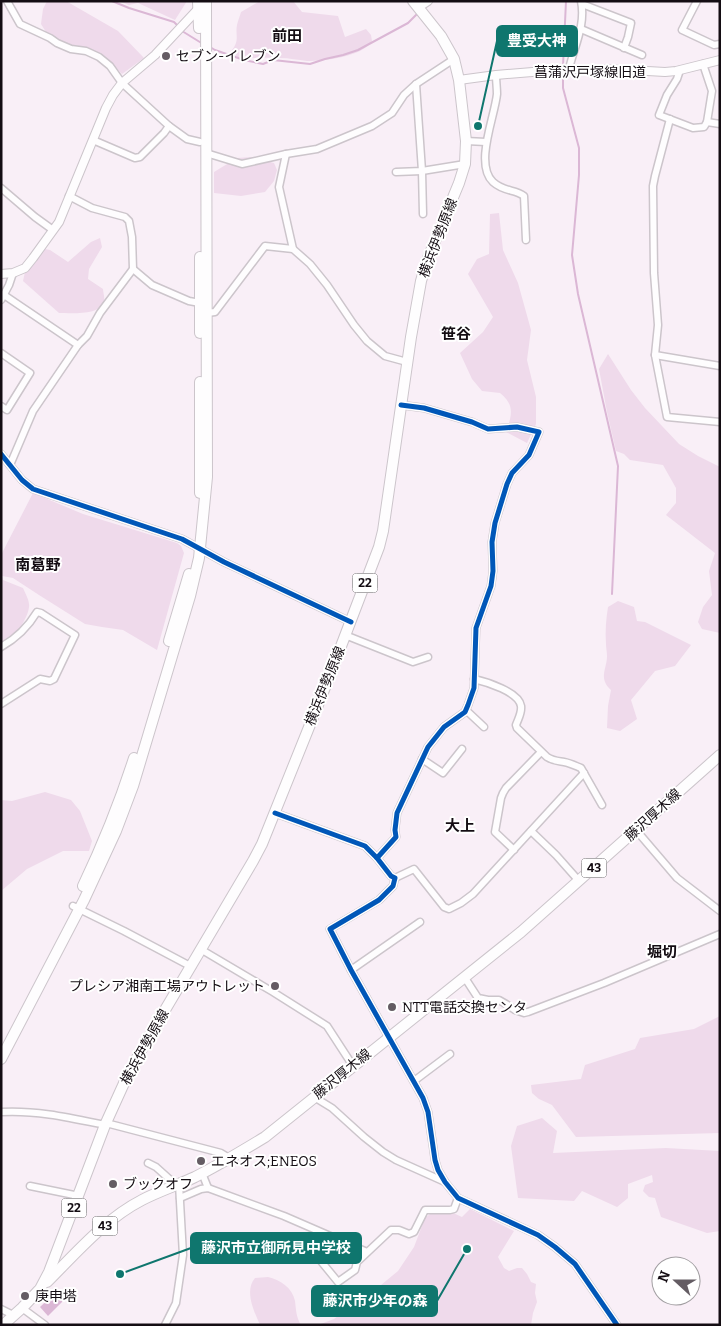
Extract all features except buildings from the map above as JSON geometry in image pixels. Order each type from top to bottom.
[{"type":"main road","points":[[198,547],[200,485],[202,3]]},
{"type":"main road","points":[[1,1059],[76,908],[110,828],[127,782],[198,547],[207,477],[206,153],[202,3]]},
{"type":"main road","name":"横浜伊勢原線","points":[[3,1325],[40,1289],[79,1196],[106,1124],[130,1072],[253,861],[275,813],[345,636],[383,531],[407,362],[421,280],[428,258],[460,183],[465,164],[466,141],[459,80],[454,59],[420,3]]},
{"type":"main road","name":"藤沢厚木線","points":[[40,1289],[111,1220],[142,1200],[230,1159],[265,1137],[521,932],[720,755]]},
{"type":"main road","points":[[1,1044],[76,908]]},
{"type":"street","points":[[7,1],[20,24],[71,49],[86,51],[99,57],[110,66],[122,83],[169,126],[187,139],[200,142]]},
{"type":"street","points":[[697,1],[682,30],[714,45],[720,44]]},
{"type":"street","points":[[565,70],[581,29],[582,2]]},
{"type":"street","points":[[582,2],[631,23],[624,48]]},
{"type":"street","points":[[1,274],[13,274],[25,268],[54,230],[113,95],[122,83],[155,55],[202,3]]},
{"type":"street","points":[[581,29],[642,56]]},
{"type":"street","points":[[206,153],[242,164],[317,149],[372,126],[392,113],[404,95],[416,84],[454,59]]},
{"type":"street","name":"菖蒲沢戸塚線旧道","points":[[459,80],[496,75],[565,70],[665,72],[720,60]]},
{"type":"street","points":[[680,70],[659,115],[693,128],[704,127],[707,122],[712,91],[704,64]]},
{"type":"street","points":[[496,75],[497,94],[486,142],[486,166],[492,181],[504,189],[524,196],[526,240]]},
{"type":"street","points":[[416,84],[423,214]]},
{"type":"street","points":[[670,119],[653,186],[654,273],[658,325],[655,355],[667,417],[720,422]]},
{"type":"street","points":[[707,122],[720,124]]},
{"type":"street","points":[[93,140],[135,158],[140,157],[169,126]]},
{"type":"street","points":[[466,141],[486,142]]},
{"type":"street","points":[[286,154],[279,187],[293,249]]},
{"type":"street","points":[[396,172],[465,164]]},
{"type":"street","points":[[1,188],[35,217],[54,230]]},
{"type":"street","points":[[10,465],[32,411],[133,269],[130,221],[92,208],[69,196]]},
{"type":"street","points":[[207,313],[215,312],[266,246],[293,249],[310,264],[327,284],[367,341],[385,356],[407,362]]},
{"type":"street","points":[[133,269],[152,285],[189,301],[200,303]]},
{"type":"street","points":[[13,274],[2,297],[78,345]]},
{"type":"street","points":[[1,353],[30,373],[7,410],[1,406]]},
{"type":"street","points":[[655,355],[720,366]]},
{"type":"street","points":[[377,858],[396,837],[395,821],[397,813],[428,747],[443,729],[465,712],[474,688],[476,628],[494,571],[492,542],[494,524],[507,484],[512,474],[529,455],[539,432],[517,427],[488,430],[472,422],[424,408],[401,405]]},
{"type":"street","points":[[1,454],[22,480],[33,489],[182,539],[224,562],[350,622]]},
{"type":"street","points":[[1,647],[23,631],[37,612],[75,635],[54,679],[50,681],[40,679],[1,704]]},
{"type":"street","points":[[345,636],[413,662],[428,657]]},
{"type":"street","points":[[474,679],[497,686],[519,701],[522,708],[517,728],[541,752],[552,760],[582,768],[602,805]]},
{"type":"street","points":[[465,712],[468,712],[484,727]]},
{"type":"street","points":[[422,759],[443,773],[462,749]]},
{"type":"street","points":[[514,850],[495,832],[501,798],[506,788],[541,752]]},
{"type":"street","points":[[395,878],[414,868],[444,907],[449,909],[468,899],[584,773]]},
{"type":"street","points":[[275,813],[365,846],[391,876],[395,878]]},
{"type":"street","points":[[636,830],[677,878],[720,911]]},
{"type":"street","points":[[531,831],[579,881]]},
{"type":"street","points":[[395,878],[394,886],[379,900],[330,929],[423,1098],[428,1112],[438,1170],[458,1198],[538,1235],[575,1264],[617,1325]]},
{"type":"street","points":[[76,908],[192,967]]},
{"type":"street","points":[[352,970],[420,922]]},
{"type":"street","points":[[465,978],[478,998],[499,1000],[519,1012],[528,1012],[604,983],[720,934]]},
{"type":"street","points":[[202,950],[327,1026],[353,1066]]},
{"type":"street","points":[[414,1081],[450,1054]]},
{"type":"street","points":[[314,1097],[332,1108],[383,1152],[396,1160],[445,1182]]},
{"type":"street","points":[[1,1112],[56,1114],[106,1124],[221,1153],[230,1159]]},
{"type":"street","points":[[148,1163],[178,1184],[180,1198],[183,1255],[176,1304],[165,1325]]},
{"type":"street","points":[[202,1173],[208,1188]]},
{"type":"street","points":[[30,1186],[79,1196]]},
{"type":"street","points":[[180,1198],[208,1188],[284,1216],[367,1252]]},
{"type":"street","points":[[341,1241],[320,1260],[338,1282],[355,1270],[357,1262],[391,1230],[399,1230],[409,1234],[414,1232],[425,1210],[450,1210],[454,1208],[458,1198]]},
{"type":"street","points":[[22,1308],[46,1325]]},
{"type":"street","points":[[1,1309],[13,1315]]},
{"type":"shaded area","points":[[47,1],[66,1],[118,31],[144,58],[122,74],[105,57],[81,46],[74,47],[58,40],[46,32],[41,24],[43,9]]},
{"type":"shaded area","points":[[119,1],[187,1],[175,20],[138,3],[129,5]]},
{"type":"shaded area","points":[[260,1],[293,1],[302,12],[338,16],[345,37],[366,29],[371,35],[372,41],[360,51],[342,57],[323,60],[307,61],[283,58],[237,57],[232,50],[236,43],[237,25],[241,12]]},
{"type":"shaded area","points":[[252,157],[274,163],[277,170],[274,181],[265,192],[241,196],[214,193],[214,172],[237,158]]},
{"type":"shaded area","points":[[499,213],[503,250],[518,283],[531,330],[527,360],[536,397],[536,424],[527,443],[506,432],[511,415],[508,402],[500,393],[482,391],[472,379],[460,353],[483,332],[493,317],[468,274],[477,259],[489,254],[490,214]]},
{"type":"shaded area","points":[[100,238],[102,247],[89,269],[88,279],[103,289],[104,301],[102,306],[97,309],[84,313],[59,313],[23,281],[25,272],[34,264],[45,249],[50,250],[68,262],[91,242]]},
{"type":"shaded area","points":[[608,354],[645,408],[679,444],[720,467],[720,633],[702,629],[698,622],[703,607],[712,595],[709,571],[715,553],[666,515],[676,503],[676,488],[663,465],[630,460],[624,454],[616,451],[599,369]]},
{"type":"shaded area","points":[[33,493],[83,514],[177,543],[181,546],[184,553],[157,650],[123,630],[85,624],[13,578],[2,576],[3,580],[23,588],[29,605],[26,618],[19,630],[1,647],[1,555]]},
{"type":"shaded area","points":[[618,601],[634,607],[637,621],[645,622],[691,645],[675,666],[655,671],[631,700],[637,719],[620,731],[607,728],[611,690],[607,686],[604,677],[607,661],[606,621],[608,607]]},
{"type":"shaded area","points":[[45,792],[71,800],[80,811],[92,841],[89,851],[63,851],[27,869],[1,891],[1,800],[12,801]]},
{"type":"shaded area","points":[[720,1016],[720,1133],[576,1137],[552,1105],[539,1099],[532,1093],[531,1085],[581,1079],[585,1065],[635,1049],[640,1038],[694,1029]]},
{"type":"shaded area","points":[[542,1118],[557,1131],[553,1153],[666,1148],[720,1151],[720,1231],[707,1233],[661,1217],[655,1198],[649,1197],[643,1191],[645,1185],[653,1182],[652,1175],[628,1184],[628,1198],[617,1207],[582,1191],[574,1201],[518,1198],[511,1146],[517,1126]]},
{"type":"shaded area","points":[[470,1209],[514,1231],[498,1257],[504,1268],[509,1271],[522,1268],[531,1282],[536,1284],[537,1302],[531,1325],[318,1325],[334,1319],[398,1271],[414,1247],[425,1218],[435,1210],[451,1212],[462,1217]]},
{"type":"shaded area","points":[[268,1277],[281,1282],[291,1292],[301,1325],[260,1325],[251,1301],[250,1289],[255,1278]]},
{"type":"shaded area","points":[[56,1292],[64,1300],[48,1316],[40,1307]]},
{"type":"waterway","points":[[112,1],[174,22],[179,27]]},
{"type":"waterway","points":[[563,66],[566,1]]},
{"type":"waterway","points":[[210,47],[244,60],[263,64],[273,60],[310,64],[358,50],[408,23],[417,14]]},
{"type":"waterway","points":[[182,31],[203,44]]},
{"type":"waterway","points":[[563,71],[563,88],[579,148],[579,175],[572,255],[578,294],[618,466],[612,594]]},
{"type":"cycle path","points":[[377,858],[396,837],[397,813],[428,747],[444,727],[465,712],[468,705],[474,688],[476,628],[491,586],[493,571],[492,542],[495,523],[512,473],[529,455],[539,432],[517,427],[488,429],[472,422],[424,408],[401,405]]},
{"type":"cycle path","points":[[1,454],[22,480],[33,489],[182,539],[224,562],[351,622]]},
{"type":"cycle path","points":[[275,813],[365,846],[391,876],[395,878],[393,886],[379,900],[330,929],[423,1098],[428,1112],[438,1170],[458,1198],[538,1235],[575,1264],[617,1325]]},
{"type":"place","name":"セブン-イレブン","points":[[166,56]]},
{"type":"place","name":"豊受大神","points":[[478,126]]},
{"type":"place","name":"プレシア湘南工場アウトレット","points":[[275,986]]},
{"type":"place","name":"NTT電話交換センタ","points":[[392,1007]]},
{"type":"place","name":"エネオス;ENEOS","points":[[201,1161]]},
{"type":"place","name":"ブックオフ","points":[[113,1184]]},
{"type":"place","name":"藤沢市少年の森","points":[[467,1249]]},
{"type":"place","name":"藤沢市立御所見中学校","points":[[120,1274]]},
{"type":"place","name":"庚申塔","points":[[25,1296]]},
{"type":"district","name":"前田","points":[[287,36]]},
{"type":"district","name":"笹谷","points":[[456,334]]},
{"type":"district","name":"南葛野","points":[[38,565]]},
{"type":"district","name":"大上","points":[[460,826]]},
{"type":"district","name":"堀切","points":[[662,952]]}]
